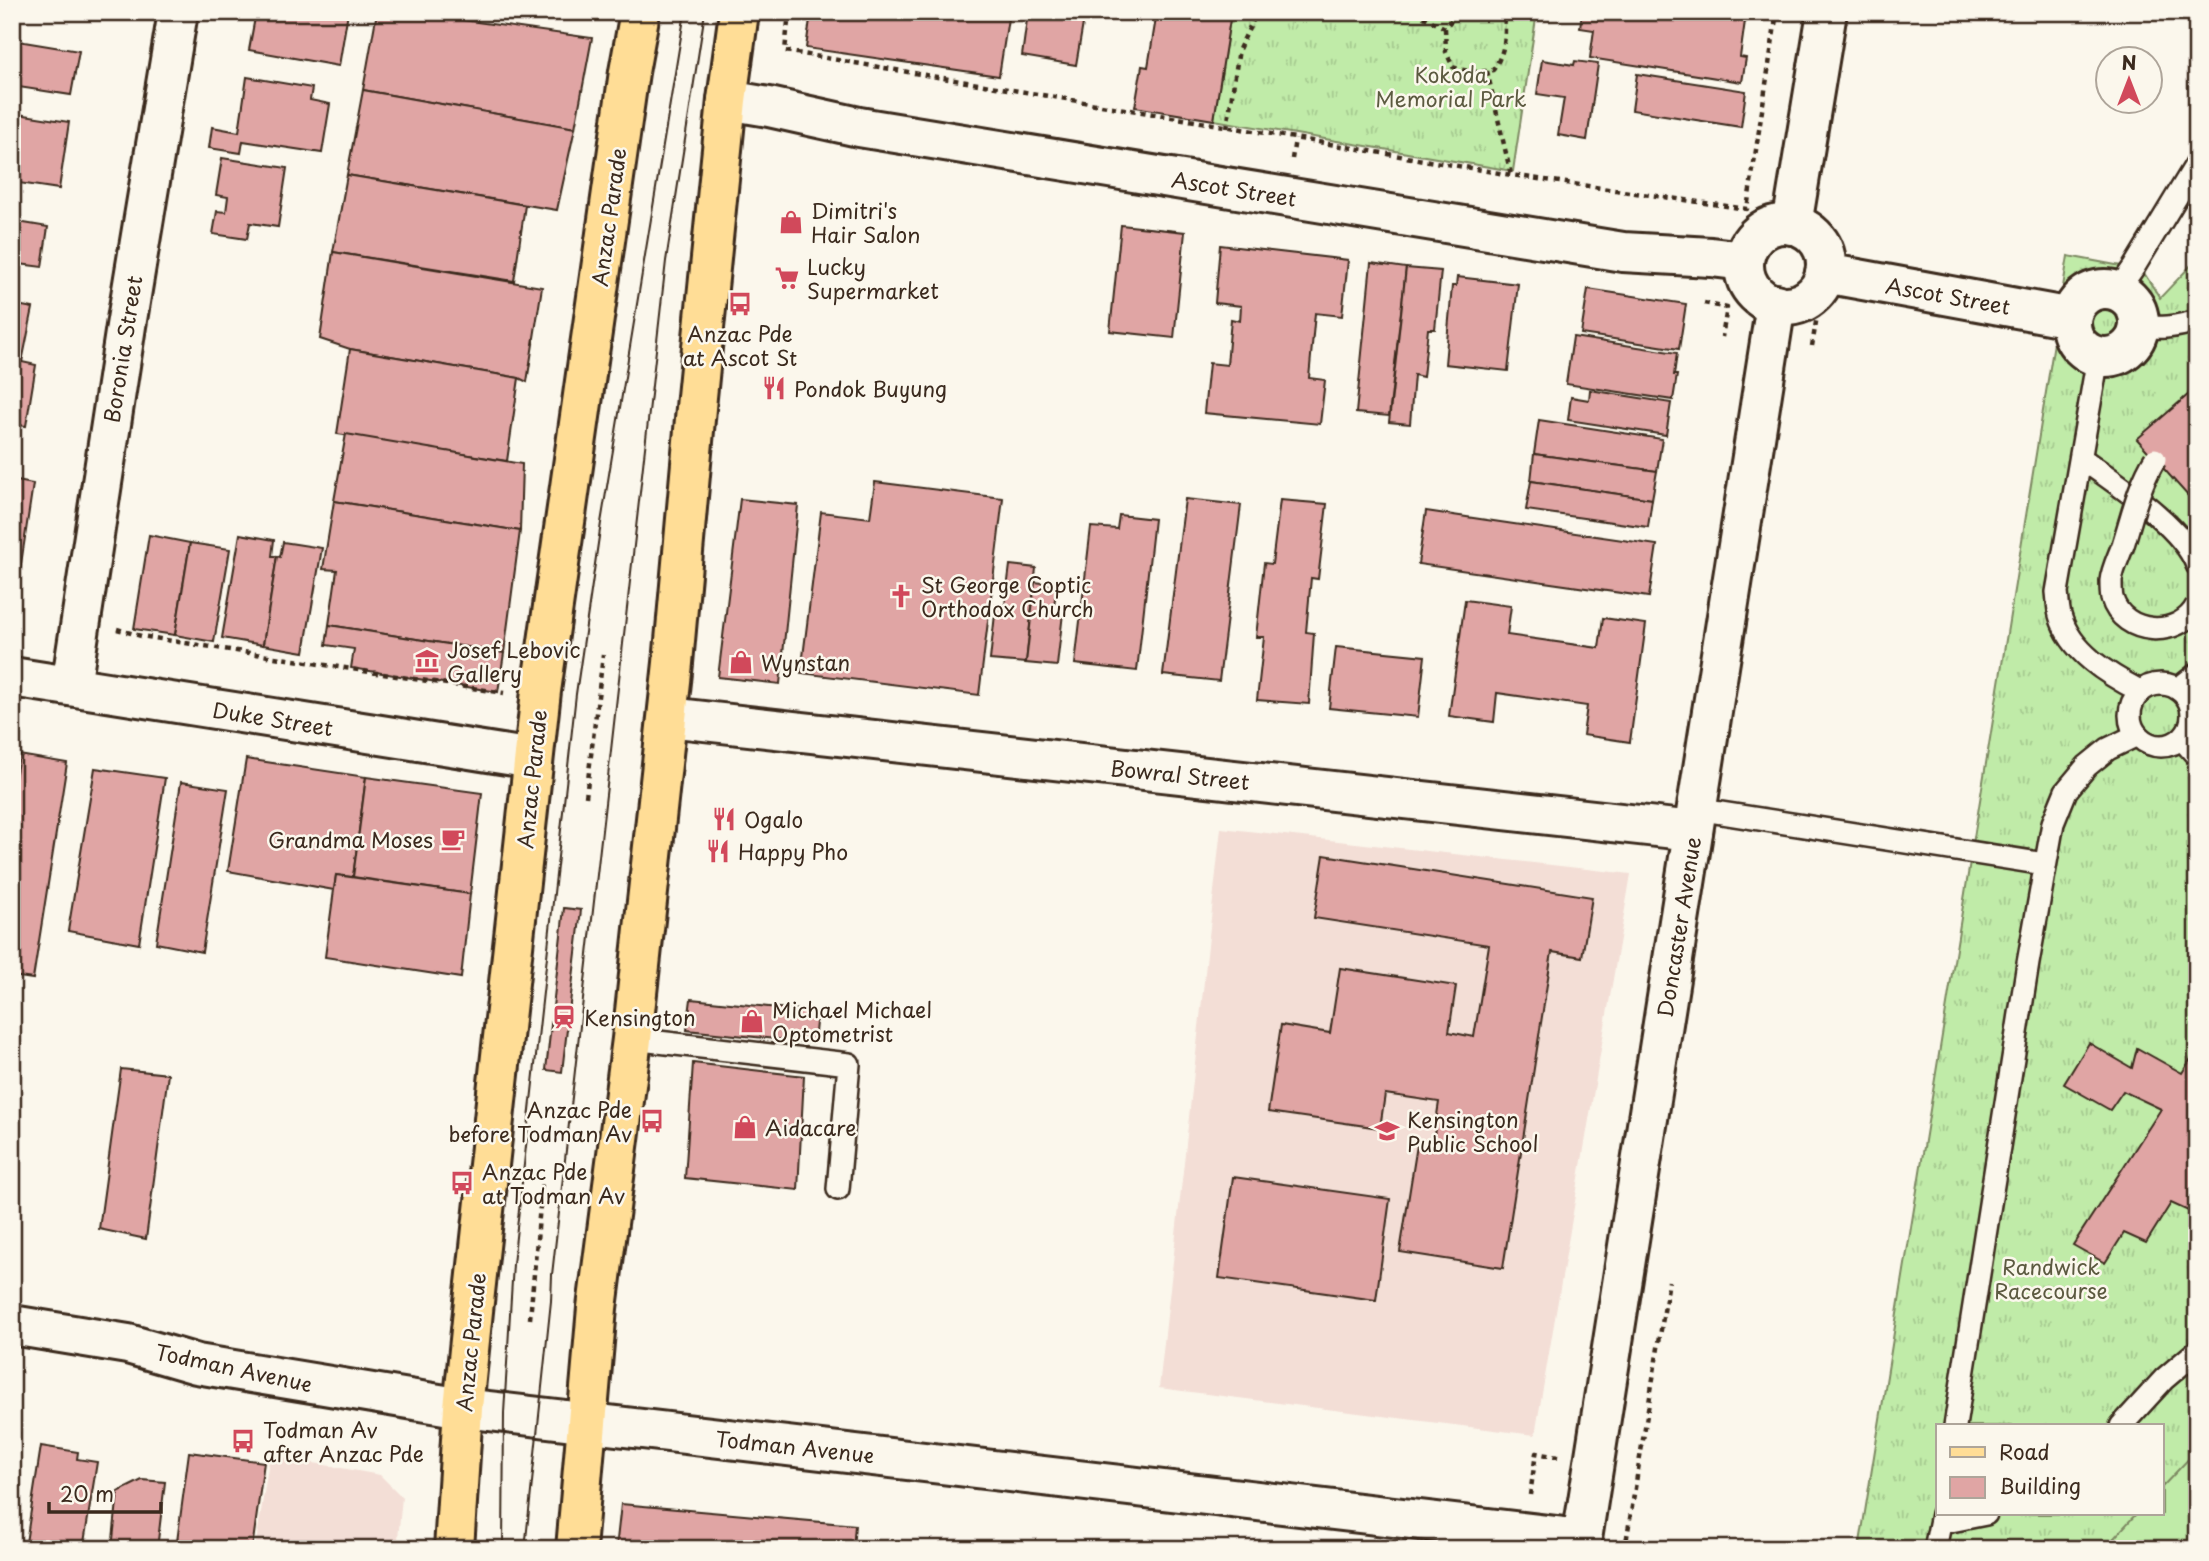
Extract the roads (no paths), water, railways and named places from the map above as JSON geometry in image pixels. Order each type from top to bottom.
[{"type":"main road","name":"Anzac Parade","points":[[454,1549],[463,1408],[541,691],[615,168],[640,12]]},
{"type":"main road","points":[[576,1549],[600,1285],[632,1039],[668,718],[698,384],[727,100],[739,12]]},
{"type":"street","name":"Boronia Street","points":[[71,686],[126,326],[178,12]]},
{"type":"street","points":[[1792,225],[1826,12]]},
{"type":"street","name":"Ascot Street","points":[[727,100],[885,131],[1623,252],[1744,261]]},
{"type":"street","points":[[1792,225],[1805,229],[1815,237],[1826,262],[1819,288],[1810,298],[1798,304],[1776,304],[1760,297],[1750,287],[1745,275],[1744,261],[1747,248],[1765,229],[1792,225]]},
{"type":"street","name":"Ascot Street","points":[[1825,273],[2071,317]]},
{"type":"street","points":[[2097,290],[2117,291],[2134,305],[2139,326],[2130,347],[2121,354],[2098,357],[2088,353],[2074,338],[2071,317],[2074,308],[2088,294],[2097,290]]},
{"type":"street","name":"Doncaster Avenue","points":[[1581,1544],[1776,304]]},
{"type":"street","name":"Duke Street","points":[[12,677],[533,759]]},
{"type":"street","name":"Bowral Street","points":[[668,718],[1695,820]]},
{"type":"street","name":"Todman Avenue","points":[[12,1325],[128,1344],[197,1364],[463,1408],[1581,1544]]},
{"type":"lane","points":[[2117,291],[2197,163]]},
{"type":"lane","points":[[2139,326],[2158,329],[2197,321]]},
{"type":"lane","points":[[2098,357],[2057,592],[2060,615],[2070,636],[2108,674],[2140,691]]},
{"type":"lane","points":[[2081,458],[2169,527],[2193,554],[2197,565]]},
{"type":"lane","points":[[2155,459],[2145,480],[2111,579],[2112,598],[2122,615],[2136,625],[2158,630],[2181,624],[2197,605]]},
{"type":"lane","points":[[2178,689],[2197,674]]},
{"type":"lane","points":[[2158,684],[2169,684],[2186,696],[2192,722],[2182,739],[2164,746],[2154,746],[2137,736],[2132,727],[2130,708],[2140,691],[2158,684]]},
{"type":"lane","points":[[1955,1424],[2053,823],[2066,791],[2087,766],[2108,749],[2137,736]]},
{"type":"lane","points":[[2182,739],[2197,756]]},
{"type":"lane","points":[[1695,820],[2045,864]]},
{"type":"lane","points":[[632,1039],[849,1064],[838,1189]]},
{"type":"lane","points":[[2123,1424],[2164,1379],[2197,1351]]},
{"type":"lane","points":[[1935,1549],[1941,1518],[1964,1516]]},
{"type":"tram line","points":[[503,1549],[504,1413],[513,1264],[576,694],[601,523],[685,12]]},
{"type":"tram line","points":[[525,1549],[552,1275],[666,261],[705,12]]},
{"type":"place","name":"Dimitri's Hair Salon","points":[[791,222]]},
{"type":"place","name":"Lucky Supermarket","points":[[787,278]]},
{"type":"place","name":"Anzac Pde at Ascot St","points":[[740,304]]},
{"type":"place","name":"Pondok Buyung","points":[[774,388]]},
{"type":"place","name":"St George Coptic Orthodox Church","points":[[901,596]]},
{"type":"place","name":"Josef Lebovic Gallery","points":[[427,661]]},
{"type":"place","name":"Wynstan","points":[[741,662]]},
{"type":"place","name":"Ogalo","points":[[724,819]]},
{"type":"place","name":"Grandma Moses","points":[[453,839]]},
{"type":"place","name":"Happy Pho","points":[[718,851]]},
{"type":"place","name":"Kensington","points":[[564,1017]]},
{"type":"place","name":"Michael Michael Optometrist","points":[[752,1021]]},
{"type":"place","name":"Anzac Pde before Todman Av","points":[[652,1121]]},
{"type":"place","name":"Aidacare","points":[[745,1127]]},
{"type":"place","name":"Kensington Public School","points":[[1387,1131]]},
{"type":"place","name":"Anzac Pde at Todman Av","points":[[462,1183]]},
{"type":"place","name":"Todman Av after Anzac Pde","points":[[243,1441]]},
{"type":"park label","name":"Kokoda Memorial Park","points":[[1451,86]]},
{"type":"park label","name":"Randwick Racecourse","points":[[2051,1278]]}]
